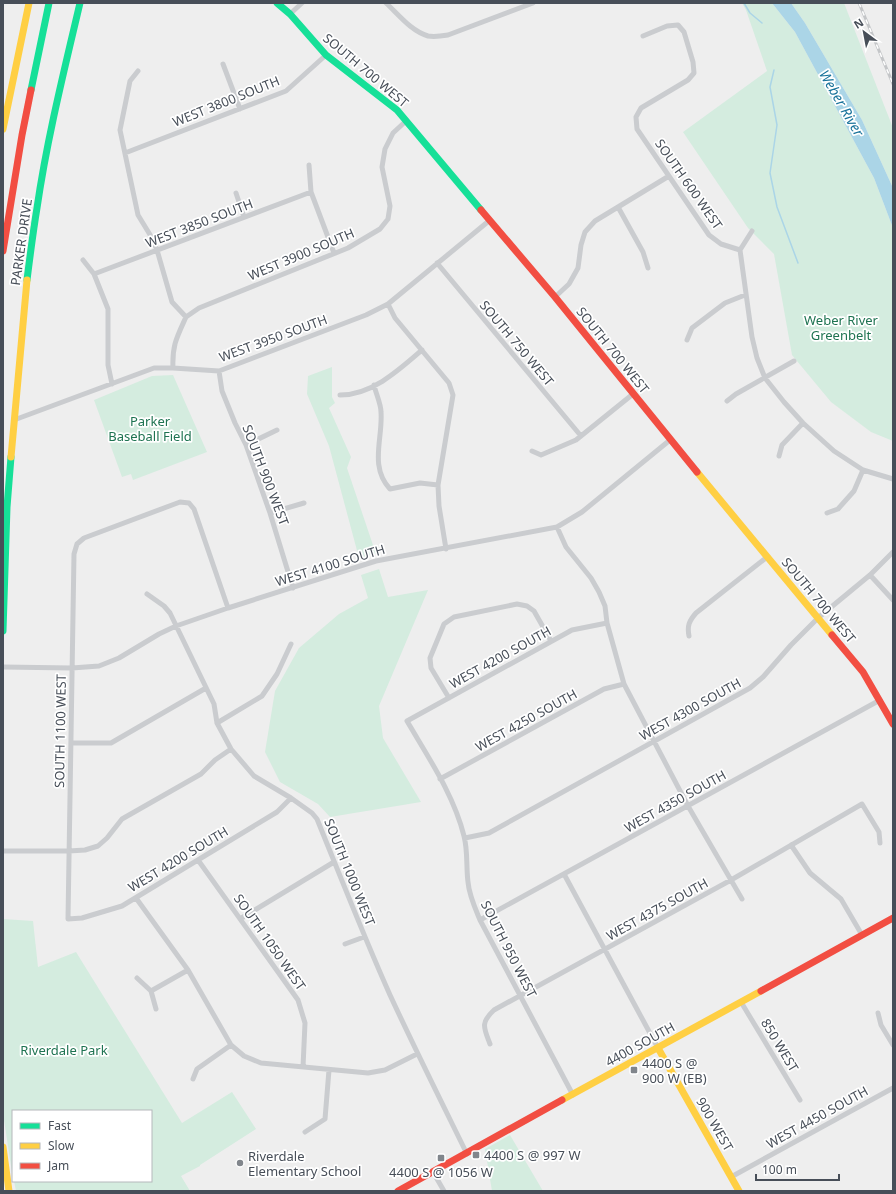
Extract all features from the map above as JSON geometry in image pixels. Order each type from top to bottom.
[{"type":"main road","points":[[3,129],[28,3]]},
{"type":"main road","points":[[3,251],[22,135],[50,3]]},
{"type":"main road","name":"PARKER DRIVE","points":[[3,631],[7,507],[27,282],[37,207],[57,102],[80,3]]},
{"type":"main road","name":"SOUTH 700 WEST","points":[[277,3],[290,14],[326,54],[397,110],[555,297],[670,440],[863,672],[893,724]]},
{"type":"main road","name":"4400 SOUTH","points":[[398,1191],[893,918]]},
{"type":"main road","name":"900 WEST","points":[[658,1048],[739,1191]]},
{"type":"main road","points":[[3,1147],[9,1191]]},
{"type":"street","points":[[290,14],[302,3]]},
{"type":"street","points":[[386,3],[415,30],[429,36],[448,35],[533,3]]},
{"type":"street","name":"SOUTH 600 WEST","points":[[643,36],[667,26],[678,25],[684,32],[693,62],[694,73],[688,80],[641,108],[636,117],[637,129],[710,235],[721,244],[740,250]]},
{"type":"street","name":"WEST 3800 SOUTH","points":[[125,153],[286,91],[326,54]]},
{"type":"street","points":[[223,64],[240,109]]},
{"type":"street","points":[[138,71],[130,81],[120,130],[138,215],[152,238],[157,250],[172,302],[186,317],[176,339],[172,353],[173,368]]},
{"type":"street","name":"WEST 3900 SOUTH","points":[[186,317],[199,308],[348,248],[380,229],[388,219],[390,206],[382,167],[385,150],[393,133],[406,121]]},
{"type":"street","points":[[309,165],[311,192],[334,253]]},
{"type":"street","points":[[555,297],[569,284],[578,268],[581,245],[585,232],[595,221],[669,176]]},
{"type":"street","name":"WEST 3850 SOUTH","points":[[94,274],[311,192]]},
{"type":"street","points":[[236,193],[244,217]]},
{"type":"street","points":[[618,207],[643,252],[648,268]]},
{"type":"street","name":"WEST 3950 SOUTH","points":[[14,420],[154,368],[218,371],[366,315],[388,304],[490,220]]},
{"type":"street","points":[[752,231],[740,250],[752,337],[757,358],[765,378],[784,402],[834,451],[863,470],[893,479]]},
{"type":"street","points":[[83,260],[94,274],[108,309],[108,365],[112,384]]},
{"type":"street","name":"SOUTH 750 WEST","points":[[437,263],[581,436]]},
{"type":"street","points":[[687,340],[692,328],[725,304],[745,295]]},
{"type":"street","points":[[388,304],[395,318],[449,383],[453,395],[438,485],[439,506],[446,549]]},
{"type":"street","points":[[340,395],[348,395],[389,378],[422,350]]},
{"type":"street","points":[[727,401],[736,394],[794,361]]},
{"type":"street","name":"SOUTH 900 WEST","points":[[218,371],[222,391],[246,445],[270,514],[293,588]]},
{"type":"street","points":[[374,385],[381,412],[378,463],[384,482],[390,489],[420,483],[438,485]]},
{"type":"street","points":[[532,452],[541,455],[576,440],[633,394]]},
{"type":"street","points":[[778,456],[782,445],[804,423]]},
{"type":"street","points":[[246,445],[277,430]]},
{"type":"street","name":"WEST 4100 SOUTH","points":[[3,667],[72,668],[99,666],[119,658],[159,634],[176,626],[376,561],[557,527],[582,512],[670,440]]},
{"type":"street","points":[[827,513],[838,509],[854,491],[863,470]]},
{"type":"street","name":"SOUTH 1100 WEST","points":[[68,919],[74,554],[77,544],[84,538],[106,529],[180,502],[189,504],[194,509],[228,608]]},
{"type":"street","points":[[270,514],[304,503]]},
{"type":"street","points":[[557,527],[566,546],[591,578],[605,606],[607,623],[624,684],[688,806],[742,899]]},
{"type":"street","name":"WEST 4300 SOUTH","points":[[464,838],[489,833],[750,688],[763,677],[791,645],[818,618],[870,575],[893,552]]},
{"type":"street","points":[[689,636],[688,626],[690,619],[696,612],[767,557]]},
{"type":"street","points":[[870,575],[893,600]]},
{"type":"street","name":"SOUTH 1000 WEST","points":[[147,594],[164,606],[170,613],[214,704],[218,723],[231,749],[254,776],[291,798],[312,813],[317,819],[364,937],[417,1054],[467,1154]]},
{"type":"street","points":[[449,698],[431,668],[430,658],[444,624],[454,617],[517,604],[527,606],[534,611],[551,641]]},
{"type":"street","name":"WEST 4200 SOUTH","points":[[407,720],[572,630],[588,625],[607,623]]},
{"type":"street","points":[[218,723],[262,696],[276,674],[291,644]]},
{"type":"street","name":"WEST 4250 SOUTH","points":[[440,779],[604,689],[624,684]]},
{"type":"street","points":[[71,743],[111,743],[206,688]]},
{"type":"street","name":"WEST 4350 SOUTH","points":[[480,920],[880,700]]},
{"type":"street","name":"SOUTH 950 WEST","points":[[407,720],[440,779],[457,814],[464,838],[468,884],[480,920],[573,1095]]},
{"type":"street","points":[[3,851],[69,851],[85,850],[98,846],[107,838],[122,819],[201,774],[215,760],[231,749]]},
{"type":"street","name":"WEST 4200 SOUTH","points":[[68,919],[82,918],[122,906],[277,812],[291,798]]},
{"type":"street","name":"WEST 4375 SOUTH","points":[[490,1044],[484,1029],[486,1018],[494,1010],[731,880],[862,804],[879,832],[880,843]]},
{"type":"street","points":[[791,845],[810,873],[841,899],[862,935]]},
{"type":"street","name":"SOUTH 1050 WEST","points":[[198,860],[298,1000],[305,1023],[302,1067]]},
{"type":"street","points":[[240,919],[334,862]]},
{"type":"street","points":[[564,874],[658,1048]]},
{"type":"street","points":[[136,898],[188,970],[231,1045],[244,1056],[261,1063],[368,1073],[385,1070],[417,1054]]},
{"type":"street","points":[[344,944],[364,937]]},
{"type":"street","points":[[151,991],[188,970]]},
{"type":"street","points":[[137,978],[151,991],[156,1009]]},
{"type":"street","name":"850 WEST","points":[[741,1002],[800,1100]]},
{"type":"street","points":[[878,1013],[881,1025],[893,1045]]},
{"type":"street","points":[[193,1079],[197,1069],[231,1045]]},
{"type":"street","points":[[305,1132],[325,1119],[329,1070]]},
{"type":"street","name":"WEST 4450 SOUTH","points":[[731,1177],[893,1088]]},
{"type":"street","points":[[433,1172],[444,1191]]},
{"type":"green space","name":"Weber River Greenbelt","points":[[742,3],[772,3],[795,32],[874,178],[893,228],[893,441],[871,432],[831,402],[792,355],[774,254],[748,228],[683,132],[767,71],[746,10]]},
{"type":"green space","points":[[791,3],[844,3],[893,128],[893,188],[862,120],[805,23]]},
{"type":"green space","points":[[332,367],[332,397],[335,403],[329,408],[351,457],[347,468],[376,554],[359,558],[329,446],[307,394],[308,376]]},
{"type":"green space","name":"Parker Baseball Field","points":[[173,375],[207,452],[133,480],[131,474],[122,477],[94,400],[152,376]]},
{"type":"green space","points":[[379,569],[388,597],[428,590],[379,706],[383,738],[421,802],[330,817],[318,804],[280,782],[265,752],[275,691],[299,648],[339,614],[368,598],[361,575]]},
{"type":"green space","name":"Riverdale Park","points":[[3,919],[33,921],[38,967],[76,952],[182,1123],[232,1092],[256,1129],[200,1166],[181,1176],[190,1191],[16,1191],[14,1182],[152,1182],[152,1110],[12,1110],[12,1172],[3,1107]]},
{"type":"green space","points":[[510,1135],[543,1191],[492,1191],[485,1149]]},
{"type":"water","name":"Weber River","points":[[772,3],[791,3],[805,23],[862,120],[893,188],[893,228],[874,178],[795,32]]},
{"type":"waterway","points":[[744,3],[750,13],[762,23]]},
{"type":"waterway","points":[[774,70],[770,87],[777,125],[770,173],[777,207],[798,263]]},
{"type":"railway","points":[[859,3],[893,84]]},
{"type":"traffic: fast","points":[[31,90],[49,3]]},
{"type":"traffic: fast","points":[[27,280],[41,182],[56,105],[80,3]]},
{"type":"traffic: fast","points":[[277,3],[290,14],[326,55],[397,110],[481,210]]},
{"type":"traffic: fast","points":[[3,631],[7,507],[11,457]]},
{"type":"traffic: slow","points":[[3,129],[29,3]]},
{"type":"traffic: slow","points":[[11,457],[27,280]]},
{"type":"traffic: slow","points":[[697,472],[832,635]]},
{"type":"traffic: slow","points":[[562,1100],[761,991]]},
{"type":"traffic: slow","points":[[658,1048],[739,1191]]},
{"type":"traffic: slow","points":[[3,1147],[9,1191]]},
{"type":"traffic: jam","points":[[3,251],[31,90]]},
{"type":"traffic: jam","points":[[481,210],[555,297],[697,472]]},
{"type":"traffic: jam","points":[[832,635],[863,672],[893,724]]},
{"type":"traffic: jam","points":[[761,991],[893,918]]},
{"type":"traffic: jam","points":[[398,1191],[562,1100]]},
{"type":"place","name":"4400 S @ 900 W (EB)","points":[[634,1070]]},
{"type":"place","name":"4400 S @ 997 W","points":[[476,1155]]},
{"type":"place","name":"4400 S @ 1056 W","points":[[441,1158]]},
{"type":"place","name":"Riverdale Elementary School","points":[[240,1163]]}]
